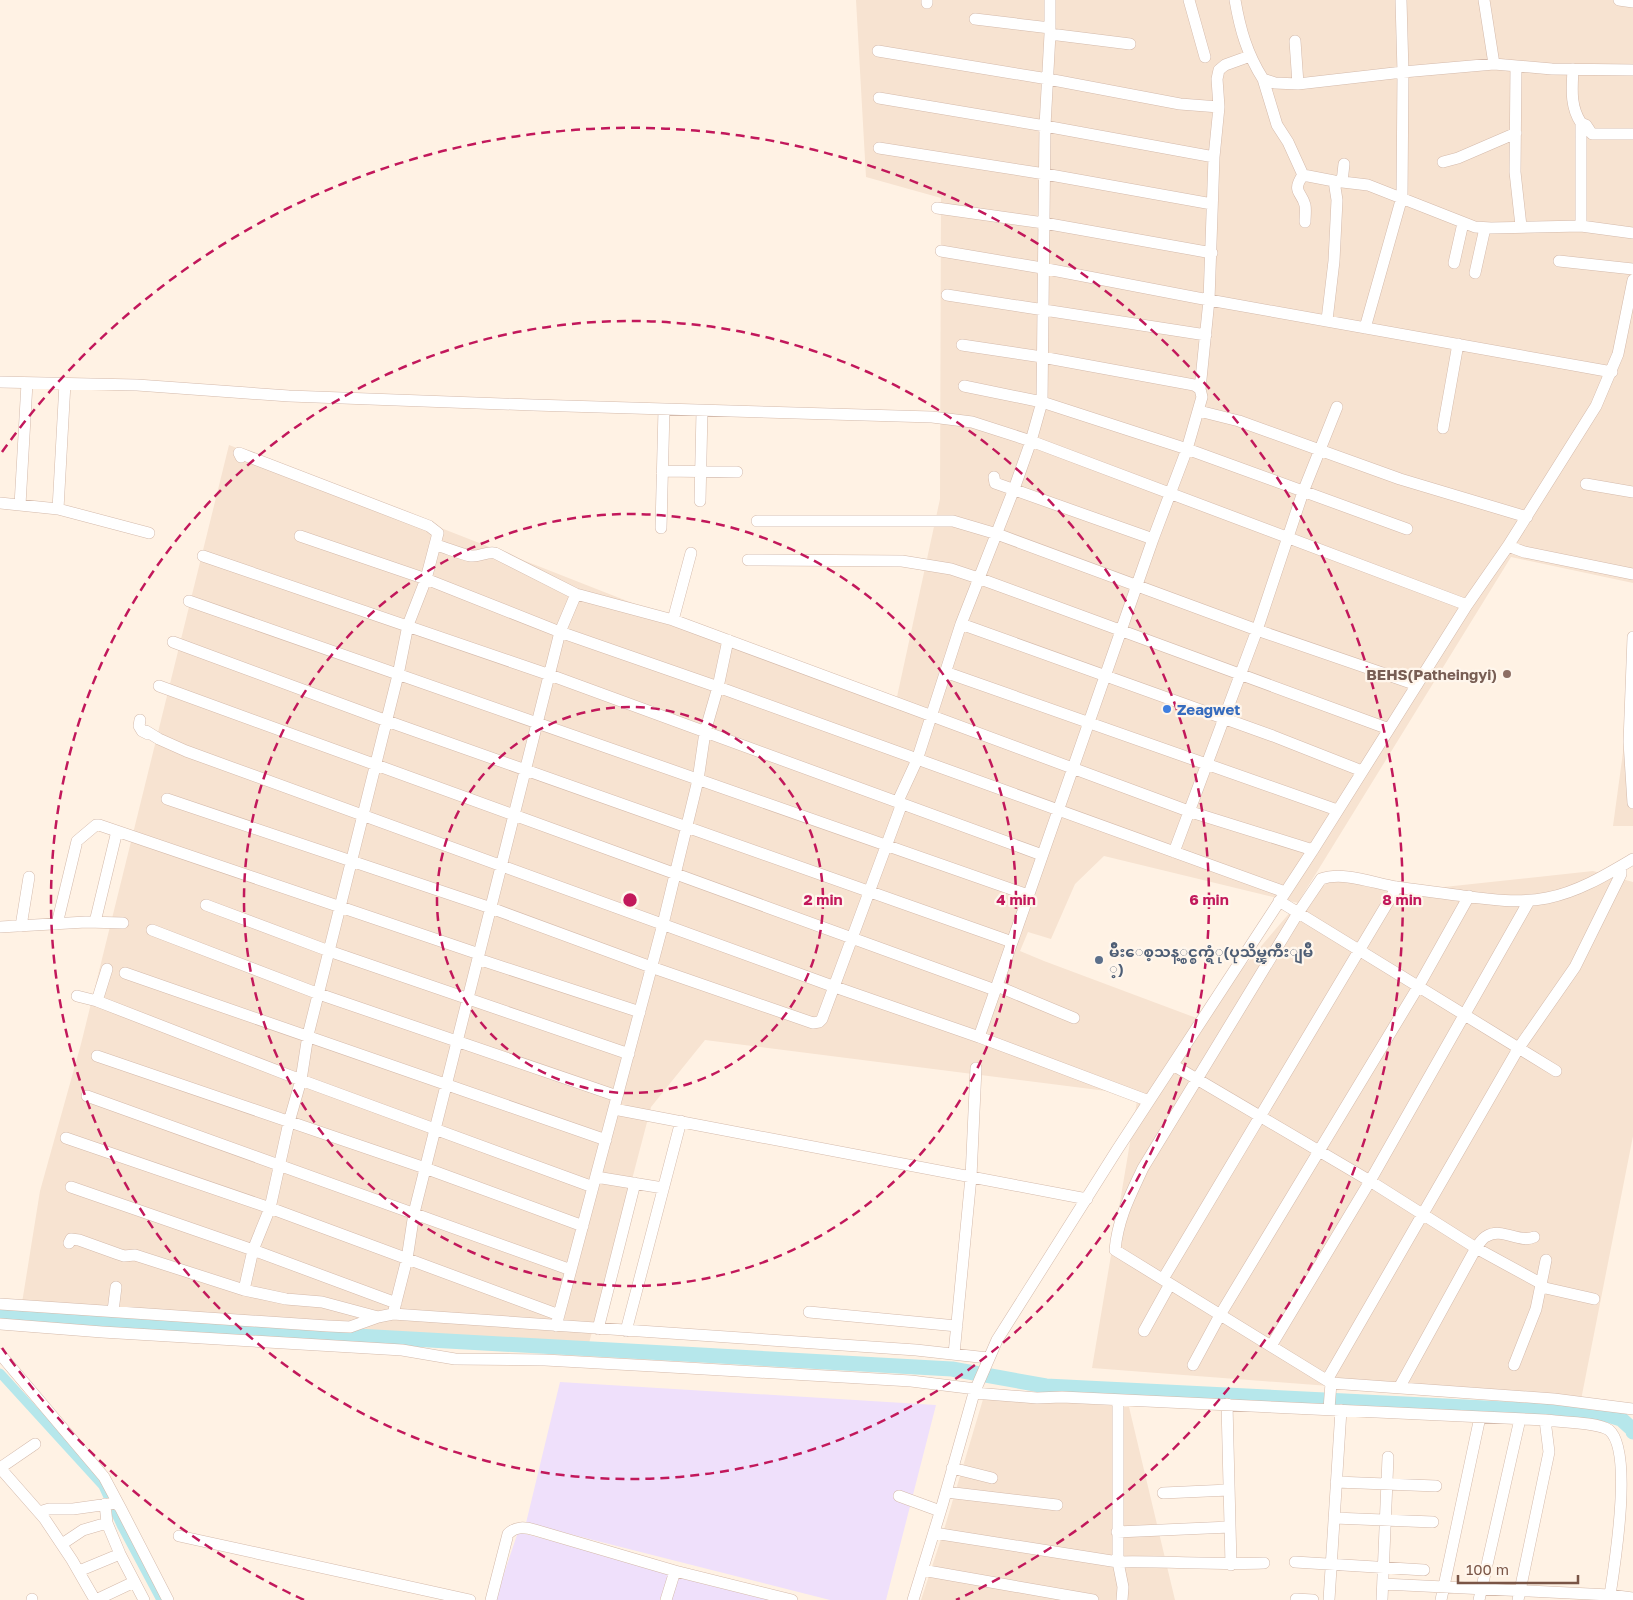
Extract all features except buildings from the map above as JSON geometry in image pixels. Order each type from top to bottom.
[{"type":"street","points":[[898,802],[917,760],[961,624],[1014,489],[1042,402],[1044,309],[1042,268],[1050,0]]},
{"type":"street","points":[[1189,0],[1205,57]]},
{"type":"street","points":[[1235,0],[1241,31],[1250,56],[1262,79],[1277,125],[1288,142],[1303,175]]},
{"type":"street","points":[[1365,328],[1402,197],[1401,0]]},
{"type":"street","points":[[1484,0],[1494,64]]},
{"type":"street","points":[[1619,0],[1633,2]]},
{"type":"street","points":[[975,19],[1130,44]]},
{"type":"street","points":[[1295,41],[1298,84]]},
{"type":"street","points":[[878,51],[1048,79],[1180,104],[1219,107]]},
{"type":"street","points":[[979,1037],[1199,411],[1202,397],[1200,389],[1212,253],[1214,157],[1219,107],[1216,86],[1220,70],[1224,65],[1250,56]]},
{"type":"street","points":[[1262,79],[1275,83],[1298,84],[1494,64],[1573,69],[1633,70]]},
{"type":"street","points":[[1516,66],[1515,172],[1521,226]]},
{"type":"street","points":[[1573,69],[1571,96],[1576,115],[1581,123],[1581,226]]},
{"type":"street","points":[[879,98],[1214,157]]},
{"type":"street","points":[[1581,123],[1586,125],[1592,134],[1633,134]]},
{"type":"street","points":[[1444,162],[1458,158],[1516,133]]},
{"type":"street","points":[[879,148],[1045,174],[1212,204]]},
{"type":"street","points":[[1326,320],[1334,261],[1338,181],[1344,164]]},
{"type":"street","points":[[1303,175],[1368,185],[1402,197],[1462,223],[1485,228],[1581,226],[1633,233]]},
{"type":"street","points":[[1303,175],[1299,180],[1298,186],[1299,196],[1305,204],[1305,222]]},
{"type":"street","points":[[937,208],[1044,223],[1212,253]]},
{"type":"street","points":[[1454,263],[1462,223]]},
{"type":"street","points":[[1475,273],[1485,228]]},
{"type":"street","points":[[941,251],[1612,372]]},
{"type":"street","points":[[1559,261],[1633,269]]},
{"type":"street","points":[[1633,280],[1621,342],[1612,372],[1596,406],[1508,546],[1467,605],[1313,850],[1288,904],[1195,1079],[1143,1168],[1123,1211],[1117,1231],[1115,1250],[1329,1384],[1554,1399],[1633,1409]]},
{"type":"street","points":[[947,295],[1206,335]]},
{"type":"street","points":[[1621,342],[1633,344]]},
{"type":"street","points":[[1443,428],[1458,344]]},
{"type":"street","points":[[962,345],[1194,386],[1200,389]]},
{"type":"street","points":[[0,382],[137,385],[289,396],[702,411],[932,417],[972,422],[1031,441],[1467,605]]},
{"type":"street","points":[[20,505],[27,383]]},
{"type":"street","points":[[58,509],[65,384]]},
{"type":"street","points":[[964,386],[1042,402],[1187,449],[1407,529]]},
{"type":"street","points":[[1174,852],[1191,812],[1303,492],[1337,407]]},
{"type":"street","points":[[661,528],[664,409]]},
{"type":"street","points":[[700,501],[702,411]]},
{"type":"street","points":[[1199,411],[1239,421],[1400,479],[1527,516]]},
{"type":"street","points":[[241,458],[239,453],[429,526],[438,533],[426,579],[408,625],[387,721],[308,1035],[302,1080],[289,1122],[270,1208],[253,1250],[244,1290]]},
{"type":"street","points":[[662,471],[737,472]]},
{"type":"street","points":[[994,477],[995,483],[1153,539]]},
{"type":"street","points":[[1586,484],[1633,492]]},
{"type":"street","points":[[0,503],[58,509],[149,534]]},
{"type":"street","points":[[757,520],[953,521],[997,534],[1256,630],[1417,685]]},
{"type":"street","points":[[300,536],[426,579],[560,632],[718,687],[1174,852],[1288,904],[1358,951],[1556,1071]]},
{"type":"street","points":[[436,545],[472,556],[489,552],[495,553],[576,594],[673,620],[1191,812],[1313,850]]},
{"type":"street","points":[[1508,546],[1524,552],[1633,574]]},
{"type":"street","points":[[673,620],[691,553]]},
{"type":"street","points":[[203,556],[550,675],[1042,855]]},
{"type":"street","points":[[748,560],[902,561],[951,569],[1389,729]]},
{"type":"street","points":[[0,1304],[350,1327],[378,1317],[394,1308],[407,1259],[414,1213],[536,723],[560,632],[576,594]]},
{"type":"street","points":[[188,601],[1028,895]]},
{"type":"street","points":[[961,624],[1273,736],[1362,771]]},
{"type":"street","points":[[1633,637],[1631,742],[1633,803]]},
{"type":"street","points":[[557,1321],[629,1054],[687,827],[698,780],[705,732],[718,687],[728,640]]},
{"type":"street","points":[[173,642],[387,721],[1012,942]]},
{"type":"street","points":[[945,672],[1337,810]]},
{"type":"street","points":[[159,686],[852,938],[996,988],[1074,1018]]},
{"type":"street","points":[[140,720],[139,726],[142,731],[148,734],[146,731],[186,751],[835,987],[979,1037],[1150,1101]]},
{"type":"street","points":[[167,798],[490,908],[816,1023],[822,1019],[835,987],[901,806],[898,802]]},
{"type":"street","points":[[58,924],[77,841],[96,825],[340,906],[478,957],[640,1012]]},
{"type":"street","points":[[95,922],[117,831]]},
{"type":"street","points":[[912,1600],[934,1533],[976,1389],[997,1340],[1150,1101],[1177,1068],[1288,904],[1326,877],[1344,877],[1397,887],[1496,900],[1529,901],[1549,898],[1589,885],[1633,859]]},
{"type":"street","points":[[1329,1407],[1329,1384],[1423,1214],[1518,1049],[1575,967],[1621,874],[1622,866]]},
{"type":"street","points":[[21,926],[29,876]]},
{"type":"street","points":[[1144,1331],[1166,1282],[1259,1117],[1397,887]]},
{"type":"street","points":[[1193,1365],[1220,1315],[1418,987],[1469,896]]},
{"type":"street","points":[[1270,1346],[1370,1181],[1529,901]]},
{"type":"street","points":[[206,905],[329,951],[629,1054]]},
{"type":"street","points":[[0,927],[95,922],[123,923]]},
{"type":"street","points":[[152,930],[319,994],[617,1096]]},
{"type":"street","points":[[97,1001],[107,969]]},
{"type":"street","points":[[126,973],[606,1140]]},
{"type":"street","points":[[77,996],[97,1001],[435,1129],[595,1182],[635,1183],[663,1188]]},
{"type":"street","points":[[97,1056],[425,1168],[582,1226]]},
{"type":"street","points":[[954,1354],[971,1177],[976,1068]]},
{"type":"street","points":[[1177,1068],[1370,1181],[1476,1248],[1542,1285],[1594,1299]]},
{"type":"street","points":[[87,1096],[571,1270]]},
{"type":"street","points":[[614,1109],[1087,1198]]},
{"type":"street","points":[[626,1331],[681,1122]]},
{"type":"street","points":[[66,1138],[270,1208],[407,1259],[557,1321]]},
{"type":"street","points":[[598,1329],[635,1183]]},
{"type":"street","points":[[71,1187],[253,1250],[394,1308],[557,1321],[598,1329],[916,1350],[954,1354],[987,1361]]},
{"type":"street","points":[[1399,1388],[1476,1248],[1488,1234],[1505,1234],[1524,1239],[1534,1237]]},
{"type":"street","points":[[69,1243],[73,1239],[124,1256],[135,1255],[244,1290],[286,1299],[322,1302],[378,1317]]},
{"type":"street","points":[[1514,1365],[1536,1309],[1546,1260]]},
{"type":"street","points":[[113,1311],[116,1287]]},
{"type":"street","points":[[809,1312],[957,1326]]},
{"type":"street","points":[[0,1324],[402,1350],[455,1359],[545,1360],[911,1381],[1028,1397],[1329,1407],[1341,1410],[1545,1420],[1592,1425],[1609,1430],[1619,1441],[1624,1457],[1624,1508],[1609,1597]]},
{"type":"street","points":[[0,1354],[104,1477],[112,1505],[168,1600]]},
{"type":"street","points":[[1118,1400],[1118,1562],[1122,1581],[1122,1600]]},
{"type":"street","points":[[1227,1404],[1230,1565]]},
{"type":"street","points":[[1329,1600],[1341,1410]]},
{"type":"street","points":[[1441,1600],[1480,1417]]},
{"type":"street","points":[[1481,1595],[1520,1419]]},
{"type":"street","points":[[1519,1596],[1549,1452],[1545,1420]]},
{"type":"street","points":[[35,1444],[0,1468],[39,1512],[62,1544],[95,1600],[134,1582]]},
{"type":"street","points":[[1382,1600],[1388,1457]]},
{"type":"street","points":[[952,1468],[992,1478]]},
{"type":"street","points":[[1336,1482],[1436,1486]]},
{"type":"street","points":[[1163,1493],[1229,1490]]},
{"type":"street","points":[[946,1492],[1057,1505]]},
{"type":"street","points":[[899,1496],[940,1511]]},
{"type":"street","points":[[39,1512],[49,1509],[73,1509],[112,1505]]},
{"type":"street","points":[[112,1505],[107,1523],[120,1554],[144,1600]]},
{"type":"street","points":[[1334,1518],[1432,1522]]},
{"type":"street","points":[[62,1544],[83,1530],[107,1523]]},
{"type":"street","points":[[491,1600],[508,1534],[512,1529],[520,1528],[535,1530],[776,1598],[792,1600]]},
{"type":"street","points":[[1118,1532],[1230,1528]]},
{"type":"street","points":[[934,1533],[1118,1562],[1152,1561],[1230,1565],[1264,1563]]},
{"type":"street","points":[[179,1536],[470,1600]]},
{"type":"street","points":[[79,1571],[120,1554]]},
{"type":"street","points":[[1295,1562],[1424,1570]]},
{"type":"street","points":[[922,1570],[1093,1600]]},
{"type":"street","points":[[666,1600],[675,1571]]},
{"type":"street","points":[[1383,1584],[1444,1588],[1481,1595],[1633,1598]]},
{"type":"street","points":[[1296,1599],[1313,1600]]},
{"type":"shaded area","points":[[856,0],[1633,0],[1633,583],[1511,557],[1299,901],[1339,876],[1416,890],[1593,871],[1633,882],[1633,1136],[1580,1405],[1092,1368],[1138,1095],[705,1040],[651,1107],[587,1351],[22,1303],[40,1191],[81,1044],[229,445],[895,706],[940,499],[941,198],[866,177]],"holes":[[[1104,856],[1298,903],[1199,1019],[1020,951],[1028,932],[1051,939],[1075,884]]]},
{"type":"shaded area","points":[[1633,679],[1633,826],[1613,826]]},
{"type":"shaded area","points":[[560,1382],[936,1405],[886,1600],[830,1600],[526,1523]]},
{"type":"shaded area","points":[[984,1396],[1129,1407],[1175,1600],[921,1600]]},
{"type":"shaded area","points":[[518,1532],[777,1600],[495,1600]]},
{"type":"waterway","points":[[0,1316],[952,1369],[1046,1386],[1605,1414],[1621,1419],[1633,1432]]},
{"type":"waterway","points":[[0,1373],[103,1486],[122,1527],[161,1600]]},
{"type":"place","name":"BEHS(Patheingyi)","points":[[1507,674]]},
{"type":"place","name":"Zeagwet","points":[[1167,709]]},
{"type":"place","name":"မ်ိဳးေစ့သန့္စင္စက္ရံု(ပုသိမ္ၾကီးျမိဳ ့)","points":[[1099,960]]}]
